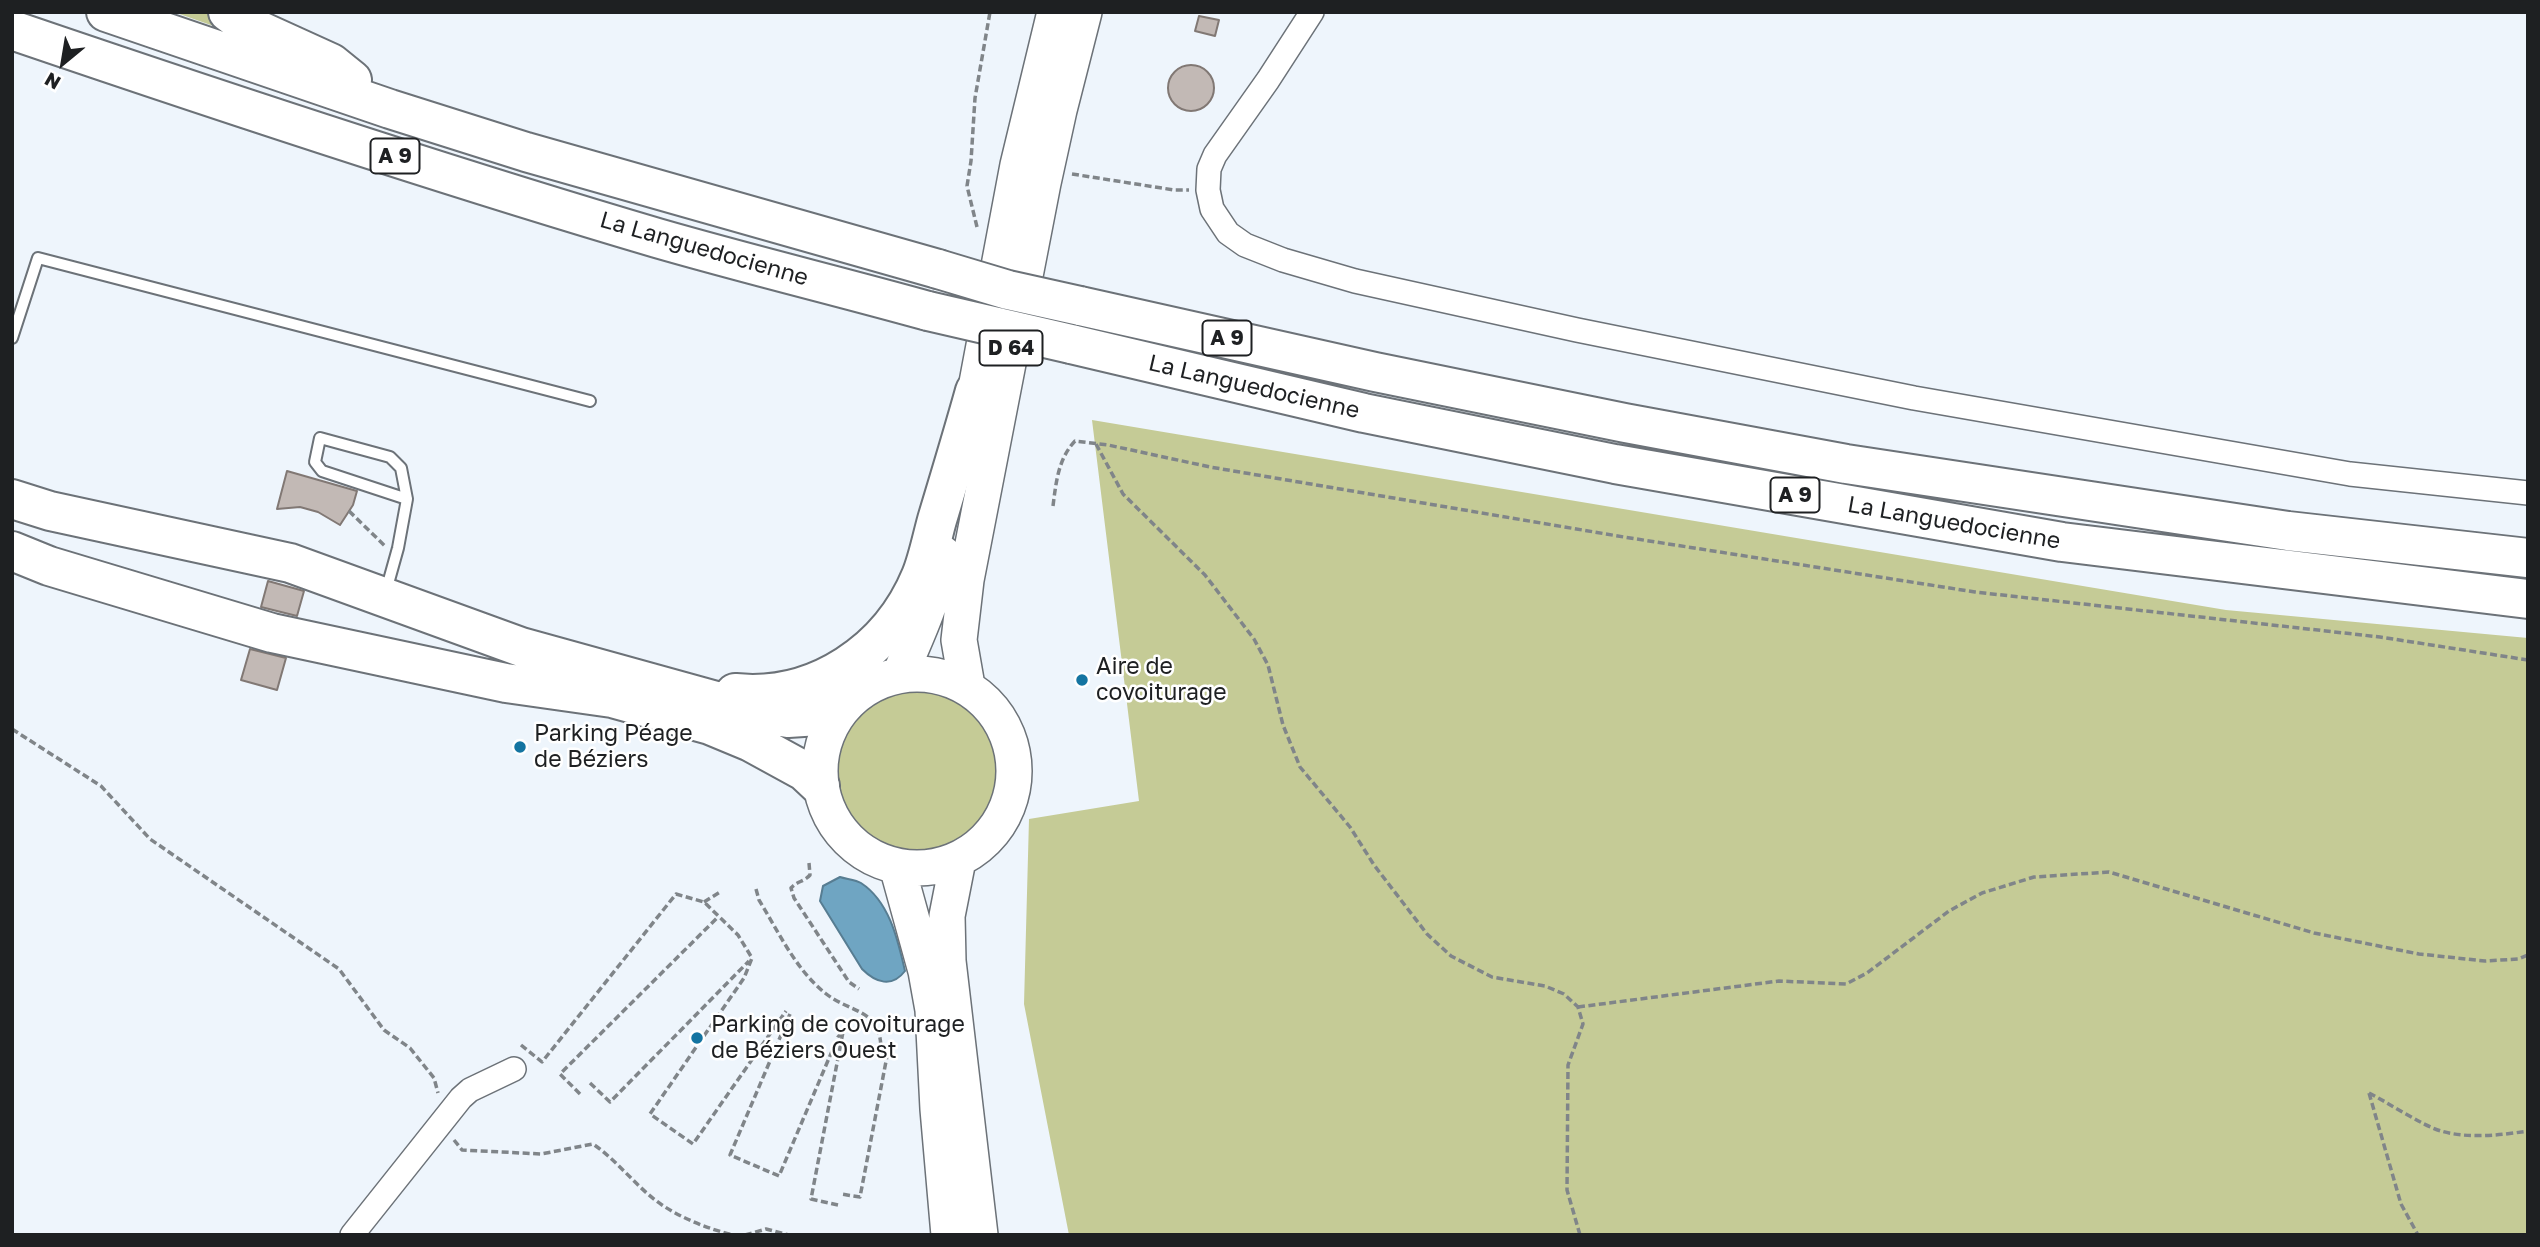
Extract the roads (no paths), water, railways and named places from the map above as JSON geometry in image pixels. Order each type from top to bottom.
[{"type":"highway","name":"La Languedocienne","points":[[106,12],[390,109],[660,191],[1008,290],[1375,372],[1625,423],[1846,464],[2288,531],[2528,558]]},
{"type":"highway","points":[[229,12],[243,23],[331,63],[390,109]]},
{"type":"highway","name":"La Languedocienne","points":[[12,30],[533,201],[660,239],[928,311],[1364,413],[1629,466],[2062,542],[2528,599]]},
{"type":"highway","points":[[12,48],[76,51]]},
{"type":"highway","points":[[656,684],[759,696],[798,689],[832,676],[876,645],[900,614],[921,577],[975,391]]},
{"type":"highway","points":[[12,499],[50,511],[290,562],[521,647],[656,684],[707,701],[788,718],[818,716],[845,704]]},
{"type":"highway","points":[[12,551],[49,566],[272,634],[506,683],[612,698],[710,725],[751,742],[804,771],[820,786]]},
{"type":"main road","name":"D 64","points":[[900,674],[938,579],[1018,166],[1055,12]]},
{"type":"main road","name":"D 64","points":[[967,686],[959,640],[967,580],[1046,169],[1084,12]]},
{"type":"main road","points":[[923,673],[946,677],[967,686],[988,703],[1004,725],[1013,751],[1015,778],[1010,803],[998,827],[980,846],[958,860],[928,868],[897,866],[873,858],[851,843],[834,823],[825,805],[820,786],[820,757],[828,728],[845,704],[870,684],[900,674],[923,673]]},
{"type":"main road","points":[[958,860],[947,916],[948,961],[952,1015],[980,1235]]},
{"type":"main road","points":[[897,866],[926,971],[933,1010],[948,1235]]},
{"type":"street","points":[[1312,12],[1269,80],[1215,155],[1209,179],[1212,209],[1228,233],[1245,245],[1283,260],[1355,281],[1591,333],[2032,419],[2350,474],[2528,493]]},
{"type":"street","points":[[352,1235],[470,1090],[514,1069]]},
{"type":"lane","points":[[12,338],[38,258],[590,401]]},
{"type":"lane","points":[[385,597],[407,499],[401,468],[390,457],[320,438],[315,462],[322,471],[407,499]]},
{"type":"water","points":[[840,877],[861,883],[871,891],[886,911],[896,935],[905,971],[895,980],[878,980],[862,969],[820,901],[823,886]]},
{"type":"place","name":"Aire de covoiturage","points":[[1082,680]]},
{"type":"place","name":"Parking Péage de Béziers","points":[[520,747]]},
{"type":"place","name":"Parking de covoiturage de Béziers Ouest","points":[[697,1038]]}]
